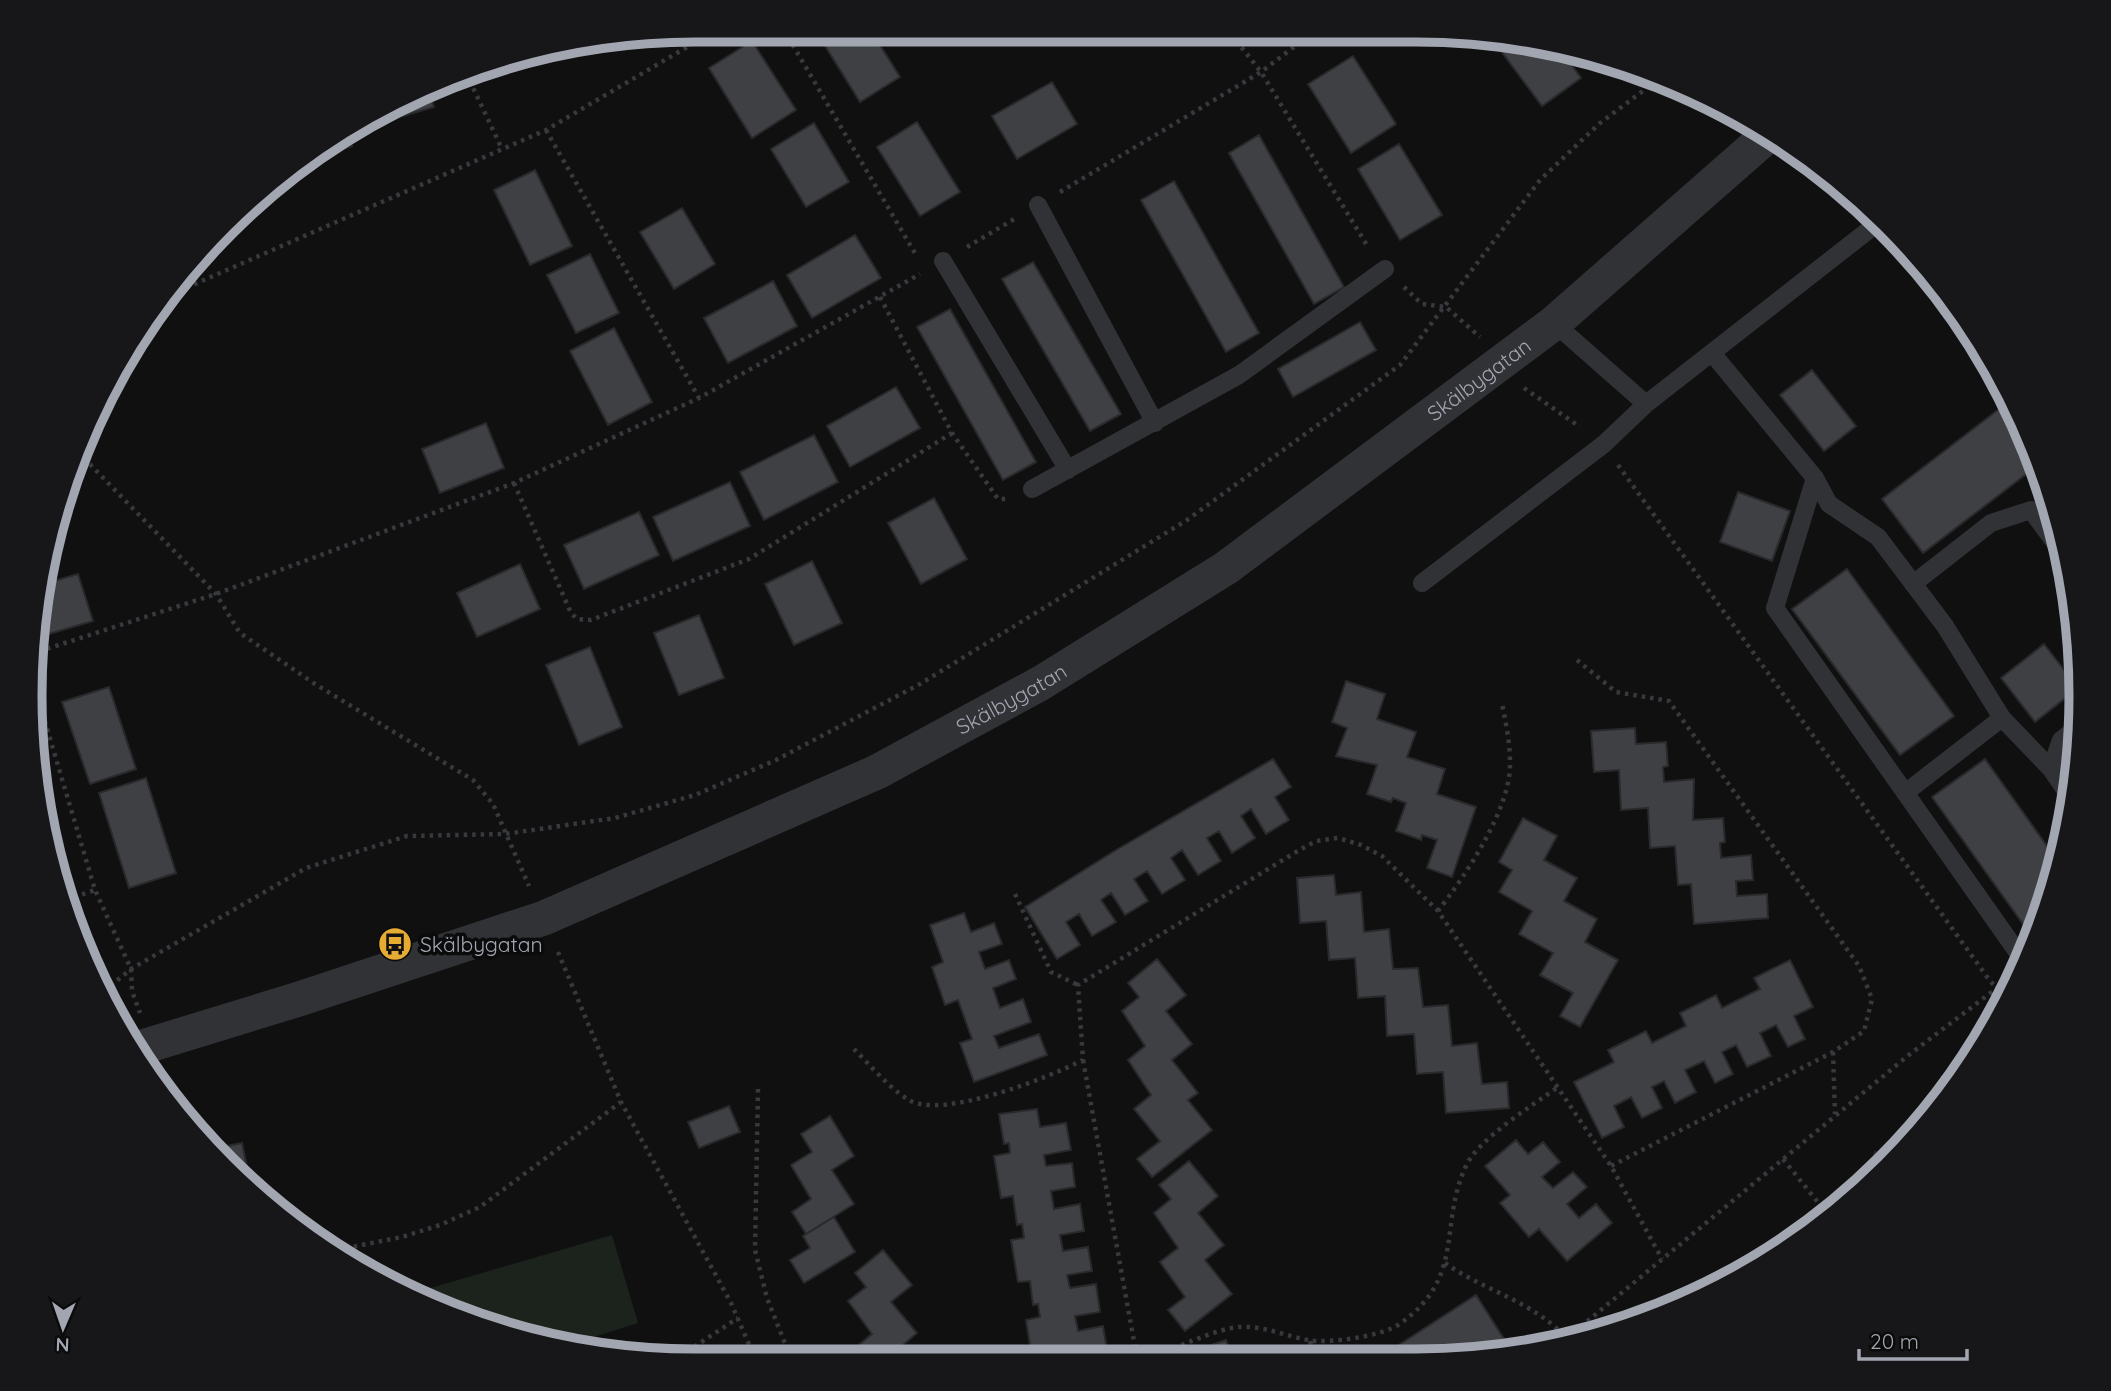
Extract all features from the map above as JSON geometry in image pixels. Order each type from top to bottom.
[{"type":"street","name":"Skälbygatan","points":[[139,1035],[299,999],[544,918],[877,772],[1041,683],[1226,568],[1554,323],[1761,141]]},
{"type":"lane","points":[[1038,205],[1155,423]]},
{"type":"lane","points":[[1422,583],[1604,444],[1646,404],[1870,229]]},
{"type":"lane","points":[[943,261],[1068,470]]},
{"type":"lane","points":[[1032,489],[1239,375],[1385,269]]},
{"type":"lane","points":[[1554,323],[1646,404]]},
{"type":"lane","points":[[1712,353],[1815,478],[1829,504],[1878,537],[1945,626],[2002,718],[2051,769],[2062,786]]},
{"type":"lane","points":[[1815,478],[1775,608],[2017,951]]},
{"type":"lane","points":[[1913,583],[1991,523],[2031,510],[2049,534]]},
{"type":"lane","points":[[1905,793],[2002,718]]},
{"type":"lane","points":[[2051,769],[2061,740],[2068,735]]},
{"type":"path","points":[[185,288],[547,130],[696,42]]},
{"type":"path","points":[[791,42],[925,271]]},
{"type":"path","points":[[1237,42],[1261,72],[1377,261],[1422,304],[1446,307],[1480,337],[1518,383],[1604,444],[1999,990]]},
{"type":"path","points":[[43,650],[216,594],[514,483],[699,398],[1038,205],[1261,72],[1300,42]]},
{"type":"path","points":[[470,82],[502,149]]},
{"type":"path","points":[[110,986],[131,970],[306,868],[407,836],[505,834],[615,818],[695,795],[776,760],[920,684],[1187,520],[1400,365],[1540,180],[1600,123],[1650,86]]},
{"type":"path","points":[[547,130],[699,398]]},
{"type":"path","points":[[880,297],[952,433],[998,499],[1019,498],[1032,489]]},
{"type":"path","points":[[514,483],[571,613],[577,619],[590,620],[749,559],[952,433]]},
{"type":"path","points":[[86,460],[216,594],[240,632],[315,684],[473,780],[493,804],[621,1102],[738,1318],[751,1349]]},
{"type":"path","points":[[1577,660],[1616,692],[1669,701],[1859,966],[1872,999],[1869,1021],[1864,1031],[1833,1052],[1611,1166]]},
{"type":"path","points":[[1438,911],[1469,870],[1508,785],[1510,764],[1502,704]]},
{"type":"path","points":[[42,713],[95,890],[131,970],[139,1035]]},
{"type":"path","points":[[1078,985],[1316,841],[1338,838],[1382,856],[1438,911],[1611,1166],[1662,1259]]},
{"type":"path","points":[[74,897],[95,890]]},
{"type":"path","points":[[1015,894],[1051,972],[1078,985]]},
{"type":"path","points":[[1078,985],[1083,1060],[1135,1349]]},
{"type":"path","points":[[1582,1328],[1836,1115],[1997,988]]},
{"type":"path","points":[[854,1049],[910,1101],[934,1105],[970,1100],[1038,1080],[1083,1060]]},
{"type":"path","points":[[1833,1052],[1836,1115]]},
{"type":"path","points":[[1175,1349],[1237,1327],[1265,1328],[1310,1341],[1360,1338],[1400,1325],[1439,1284],[1456,1195],[1466,1164],[1491,1138],[1558,1087]]},
{"type":"path","points":[[758,1088],[755,1250],[767,1298],[787,1349]]},
{"type":"path","points":[[347,1248],[414,1233],[480,1207],[621,1102]]},
{"type":"path","points":[[1783,1159],[1822,1207]]},
{"type":"path","points":[[1445,1263],[1469,1280],[1548,1318],[1561,1332]]},
{"type":"path","points":[[691,1349],[738,1318]]},
{"type":"path","points":[[1310,1341],[1312,1349]]},
{"type":"shaded area","points":[[612,1235],[638,1323],[587,1339],[526,1327],[424,1290]]},
{"type":"building","points":[[753,42],[796,110],[752,138],[709,68]]},
{"type":"building","points":[[878,42],[900,77],[860,102],[824,44]]},
{"type":"building","points":[[1499,48],[1569,60],[1581,78],[1542,106]]},
{"type":"building","points":[[1353,56],[1396,124],[1351,153],[1308,84]]},
{"type":"building","points":[[1052,82],[1077,124],[1017,159],[992,116]]},
{"type":"building","points":[[431,98],[434,107],[384,121]]},
{"type":"building","points":[[917,122],[960,192],[920,216],[877,147]]},
{"type":"building","points":[[814,123],[849,182],[806,207],[771,149]]},
{"type":"building","points":[[1259,135],[1344,287],[1314,304],[1229,153]]},
{"type":"building","points":[[350,141],[352,146],[331,152]]},
{"type":"building","points":[[1399,144],[1442,215],[1400,240],[1358,169]]},
{"type":"building","points":[[535,170],[572,246],[530,265],[494,190]]},
{"type":"building","points":[[1174,181],[1259,333],[1226,352],[1141,200]]},
{"type":"building","points":[[682,208],[715,264],[674,289],[640,232]]},
{"type":"building","points":[[855,235],[881,278],[812,318],[787,275]]},
{"type":"building","points":[[590,254],[619,313],[576,333],[547,275]]},
{"type":"building","points":[[1033,262],[1121,414],[1090,431],[1002,279]]},
{"type":"building","points":[[773,281],[797,326],[728,363],[704,318]]},
{"type":"building","points":[[950,309],[1036,462],[1003,480],[917,327]]},
{"type":"building","points":[[1360,322],[1376,350],[1293,397],[1278,369]]},
{"type":"building","points":[[614,328],[652,402],[608,425],[570,351]]},
{"type":"building","points":[[1812,370],[1856,426],[1824,451],[1780,395]]},
{"type":"building","points":[[896,387],[920,428],[850,467],[827,426]]},
{"type":"building","points":[[2002,407],[2029,472],[1923,553],[1882,499]]},
{"type":"building","points":[[486,423],[504,468],[440,493],[422,449]]},
{"type":"building","points":[[814,435],[838,482],[764,520],[740,472]]},
{"type":"building","points":[[730,482],[750,526],[673,561],[653,517]]},
{"type":"building","points":[[1738,492],[1790,511],[1772,561],[1720,542]]},
{"type":"building","points":[[934,498],[967,559],[921,584],[888,523]]},
{"type":"building","points":[[639,512],[659,555],[584,589],[564,545]]},
{"type":"building","points":[[812,561],[842,623],[794,645],[765,584]]},
{"type":"building","points":[[520,564],[540,609],[477,637],[457,593]]},
{"type":"building","points":[[1847,569],[1954,716],[1900,755],[1792,609]]},
{"type":"building","points":[[78,574],[93,621],[45,635],[53,581]]},
{"type":"building","points":[[699,615],[724,678],[679,695],[654,633]]},
{"type":"building","points":[[2044,644],[2069,676],[2069,695],[2035,722],[2001,678]]},
{"type":"building","points":[[590,647],[622,727],[579,745],[546,665]]},
{"type":"building","points":[[1346,681],[1385,694],[1377,719],[1416,732],[1407,757],[1445,769],[1437,794],[1476,807],[1452,877],[1427,868],[1437,840],[1422,835],[1421,840],[1396,831],[1406,803],[1393,798],[1391,802],[1367,794],[1377,765],[1336,756],[1347,728],[1332,722]]},
{"type":"building","points":[[109,687],[136,769],[90,784],[62,702]]},
{"type":"building","points":[[1635,728],[1636,744],[1666,742],[1668,766],[1663,767],[1664,782],[1694,779],[1693,820],[1723,818],[1725,842],[1720,843],[1721,858],[1751,855],[1753,880],[1736,881],[1737,896],[1767,894],[1768,918],[1694,924],[1691,884],[1678,885],[1675,846],[1650,848],[1648,808],[1621,810],[1619,770],[1594,772],[1591,731]]},
{"type":"building","points":[[1273,759],[1291,787],[1275,797],[1289,820],[1266,834],[1251,809],[1241,816],[1255,838],[1232,853],[1219,831],[1207,838],[1221,861],[1198,875],[1182,850],[1171,858],[1185,880],[1162,894],[1147,871],[1134,879],[1148,901],[1125,915],[1111,893],[1101,900],[1116,922],[1092,936],[1079,914],[1066,922],[1080,945],[1057,959],[1025,907],[1116,850]]},
{"type":"building","points":[[1985,759],[2050,850],[2026,928],[1932,797]]},
{"type":"building","points":[[146,778],[176,873],[129,888],[99,793]]},
{"type":"building","points":[[1523,818],[1557,836],[1544,860],[1577,878],[1564,901],[1597,919],[1585,942],[1618,960],[1580,1027],[1560,1016],[1573,993],[1540,975],[1553,953],[1519,934],[1532,911],[1499,892],[1512,870],[1499,862]]},
{"type":"building","points":[[59,844],[71,880],[69,881]]},
{"type":"building","points":[[1334,875],[1336,895],[1361,892],[1364,932],[1389,929],[1393,969],[1418,968],[1423,1007],[1448,1005],[1452,1046],[1477,1043],[1482,1084],[1507,1082],[1509,1108],[1446,1113],[1443,1072],[1417,1074],[1414,1034],[1387,1036],[1385,996],[1358,998],[1355,958],[1329,960],[1326,921],[1300,923],[1297,878]]},
{"type":"building","points":[[964,913],[971,932],[994,923],[1002,944],[979,952],[985,969],[1009,960],[1016,979],[993,988],[1000,1008],[1023,999],[1031,1022],[994,1036],[999,1048],[1039,1034],[1047,1055],[974,1082],[960,1043],[972,1039],[958,1000],[945,1005],[932,967],[943,962],[930,925]]},
{"type":"building","points":[[1157,959],[1186,995],[1166,1011],[1192,1044],[1172,1060],[1198,1093],[1188,1100],[1212,1130],[1152,1177],[1137,1159],[1160,1141],[1134,1109],[1151,1095],[1128,1060],[1145,1046],[1122,1011],[1139,997],[1128,983]]},
{"type":"building","points":[[1790,960],[1813,1007],[1794,1016],[1805,1039],[1788,1047],[1776,1025],[1760,1033],[1771,1056],[1747,1067],[1736,1045],[1722,1052],[1733,1074],[1715,1083],[1704,1061],[1685,1070],[1696,1092],[1675,1103],[1664,1081],[1652,1087],[1662,1108],[1642,1118],[1631,1097],[1614,1106],[1624,1127],[1602,1138],[1574,1082],[1614,1062],[1608,1050],[1646,1031],[1652,1043],[1686,1026],[1680,1013],[1716,995],[1722,1008],[1760,989],[1754,978]]},
{"type":"building","points":[[729,1106],[740,1132],[699,1148],[688,1122]]},
{"type":"building","points":[[1037,1109],[1040,1127],[1066,1123],[1071,1150],[1044,1155],[1046,1166],[1072,1163],[1075,1187],[1051,1191],[1054,1209],[1080,1204],[1084,1231],[1060,1235],[1063,1251],[1088,1247],[1092,1271],[1067,1275],[1070,1288],[1096,1284],[1100,1312],[1075,1316],[1078,1331],[1103,1326],[1107,1349],[1031,1349],[1026,1320],[1040,1317],[1038,1304],[1033,1305],[1030,1281],[1018,1282],[1011,1240],[1024,1238],[1022,1224],[1017,1225],[1013,1196],[1001,1198],[994,1156],[1010,1153],[1009,1143],[1004,1144],[999,1114]]},
{"type":"building","points":[[830,1116],[854,1156],[832,1170],[854,1204],[806,1234],[792,1212],[811,1199],[791,1165],[812,1152],[801,1134]]},
{"type":"building","points":[[1516,1140],[1528,1154],[1543,1142],[1560,1162],[1542,1177],[1553,1188],[1573,1172],[1587,1187],[1567,1204],[1579,1218],[1596,1204],[1612,1223],[1567,1261],[1539,1229],[1529,1237],[1500,1203],[1510,1195],[1485,1166]]},
{"type":"building","points":[[242,1143],[248,1172],[233,1158],[223,1147]]},
{"type":"building","points":[[1875,1152],[1882,1154],[1878,1158],[1871,1164]]},
{"type":"building","points":[[1189,1161],[1218,1196],[1198,1213],[1224,1245],[1205,1260],[1232,1294],[1185,1331],[1168,1310],[1185,1297],[1160,1262],[1178,1248],[1154,1213],[1171,1199],[1159,1185]]},
{"type":"building","points":[[834,1217],[855,1252],[804,1283],[790,1260],[810,1248],[803,1236]]},
{"type":"building","points":[[883,1250],[912,1285],[891,1302],[917,1333],[898,1349],[855,1348],[872,1334],[848,1301],[866,1287],[855,1273]]},
{"type":"building","points":[[1476,1295],[1506,1342],[1458,1348],[1392,1349]]},
{"type":"building","points":[[1226,1340],[1229,1349],[1199,1349]]},
{"type":"place","name":"Skälbygatan","points":[[395,944]]}]
